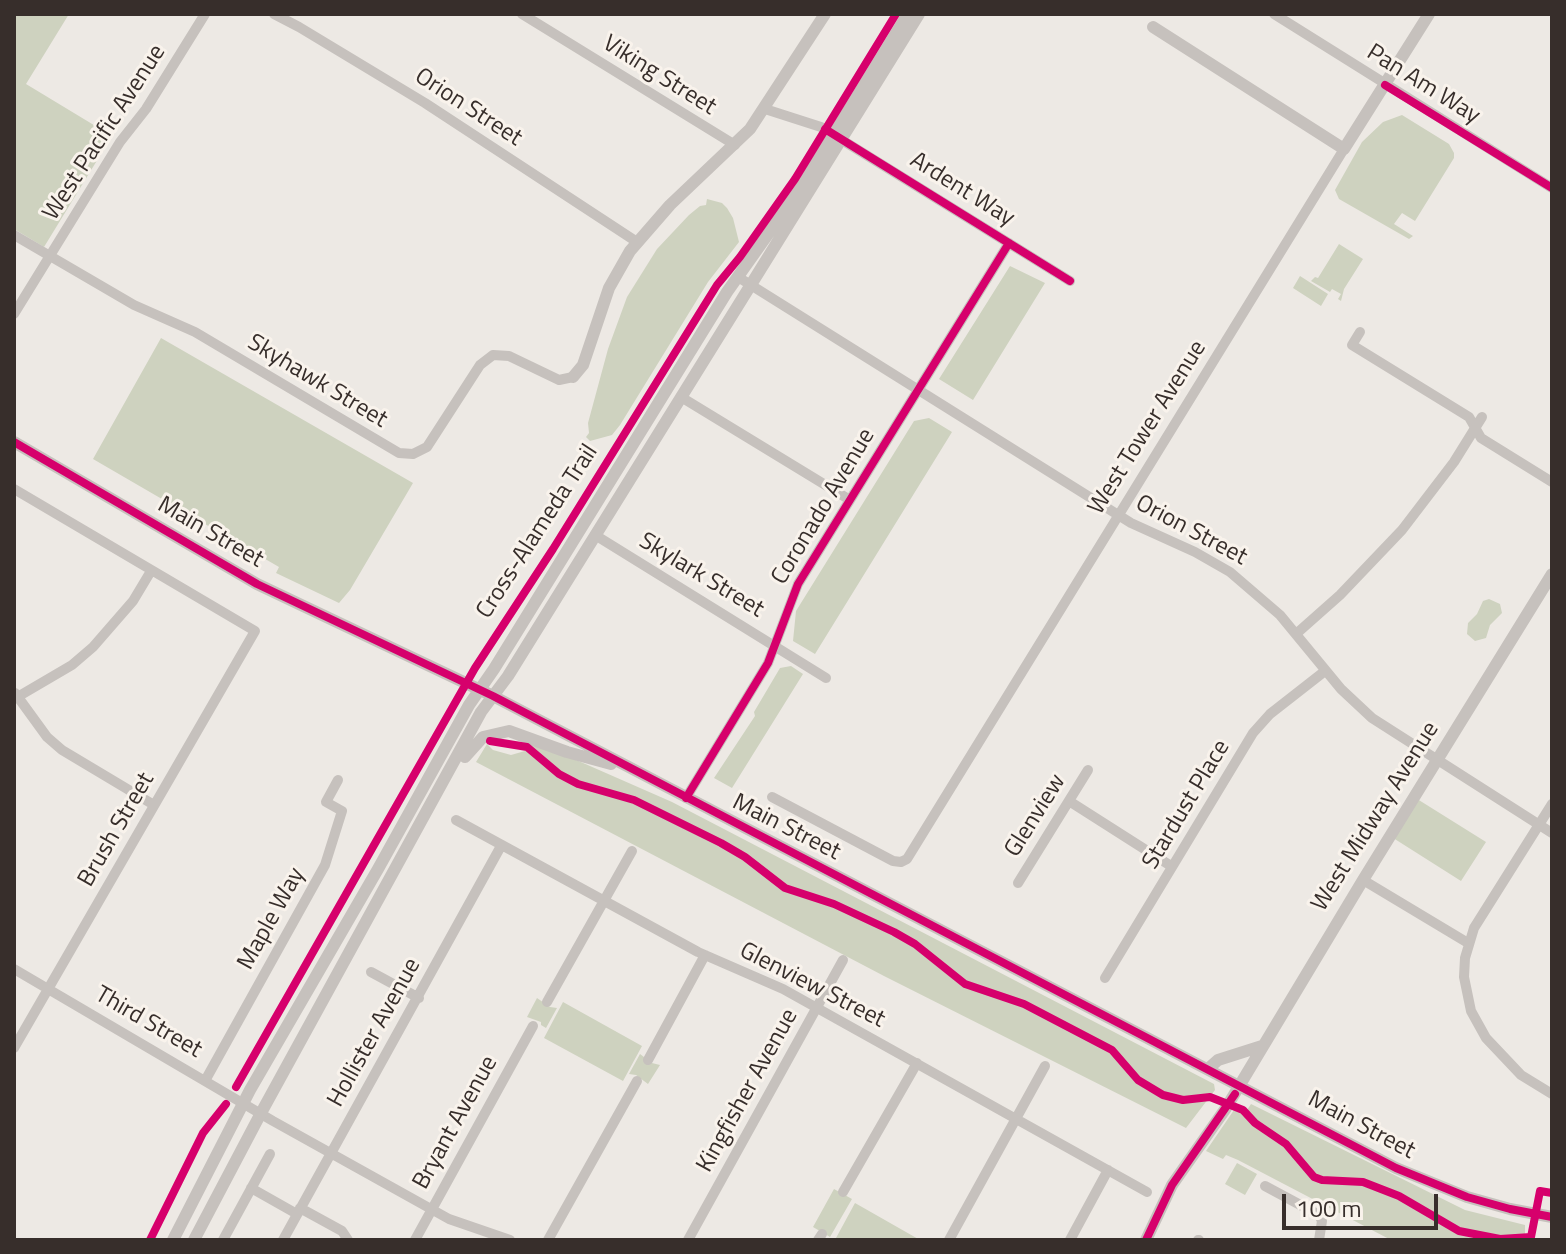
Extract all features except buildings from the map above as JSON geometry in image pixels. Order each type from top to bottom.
[{"type":"street","name":"West Pacific Avenue","points":[[14,314],[120,142],[146,109],[205,14]]},
{"type":"street","name":"Orion Street","points":[[274,14],[425,103],[637,242]]},
{"type":"street","name":"Viking Street","points":[[522,14],[735,145]]},
{"type":"street","points":[[573,377],[583,365],[609,288],[637,242],[670,205],[735,145],[765,109],[825,14]]},
{"type":"street","points":[[838,137],[908,14]]},
{"type":"street","points":[[173,1240],[244,1103],[480,689],[800,189],[919,14]]},
{"type":"street","name":"Pan Am Way","points":[[1274,14],[1552,188]]},
{"type":"street","name":"West Tower Avenue","points":[[772,797],[893,861],[901,862],[913,851],[1429,14]]},
{"type":"street","points":[[1153,27],[1344,149]]},
{"type":"street","name":"Ardent Way","points":[[765,109],[816,125],[838,137],[1070,281]]},
{"type":"street","name":"Skyhawk Street","points":[[14,235],[134,305],[195,332],[399,453],[421,452],[432,442],[480,365],[493,355],[509,356],[559,380],[573,377]]},
{"type":"street","name":"Coronado Avenue","points":[[686,798],[768,663],[798,584],[1009,243]]},
{"type":"street","name":"Orion Street","points":[[743,281],[1120,516],[1230,572],[1264,599],[1325,671],[1372,718],[1552,833]]},
{"type":"street","points":[[194,1240],[481,712],[681,397],[743,281]]},
{"type":"street","points":[[1360,332],[1352,345],[1469,417],[1481,438],[1552,482]]},
{"type":"street","points":[[681,397],[850,500]]},
{"type":"street","points":[[1296,634],[1340,595],[1402,530],[1446,473],[1482,417]]},
{"type":"street","name":"Main Street","points":[[14,442],[270,591],[480,689],[1422,1180],[1488,1204],[1552,1217]]},
{"type":"street","points":[[14,489],[151,571],[133,601],[93,647],[72,665],[15,696],[47,737],[62,750],[154,805]]},
{"type":"street","name":"Skylark Street","points":[[595,535],[826,678]]},
{"type":"street","name":"Brush Street","points":[[14,1048],[255,631],[151,571]]},
{"type":"street","name":"West Midway Avenue","points":[[1146,1240],[1172,1185],[1240,1085],[1552,574]]},
{"type":"street","name":"Stardust Place","points":[[1105,978],[1261,722],[1325,671]]},
{"type":"street","points":[[391,877],[401,873],[469,751],[483,737],[500,731],[520,733],[567,752],[631,769]]},
{"type":"street","name":"Glenview","points":[[1018,883],[1088,770]]},
{"type":"street","name":"Maple Way","points":[[206,1079],[325,865],[342,811],[326,802],[338,780]]},
{"type":"street","points":[[1069,801],[1171,866]]},
{"type":"street","points":[[1552,804],[1474,928],[1468,943],[1464,977],[1477,1025],[1495,1051],[1521,1075],[1552,1094]]},
{"type":"street","name":"Glenview Street","points":[[456,820],[705,955],[783,989],[1147,1192]]},
{"type":"street","name":"Hollister Avenue","points":[[283,1240],[501,846]]},
{"type":"street","points":[[547,1002],[632,851]]},
{"type":"street","points":[[1363,880],[1468,943]]},
{"type":"street","points":[[648,1060],[705,955]]},
{"type":"street","name":"Kingfisher Avenue","points":[[688,1240],[843,960]]},
{"type":"street","name":"Third Street","points":[[14,969],[432,1210],[461,1224],[510,1240]]},
{"type":"street","points":[[371,972],[419,998]]},
{"type":"street","name":"Bryant Avenue","points":[[415,1240],[533,1026]]},
{"type":"street","points":[[1209,1068],[1218,1060],[1262,1046]]},
{"type":"street","points":[[843,1192],[917,1063]]},
{"type":"street","points":[[949,1240],[1045,1066]]},
{"type":"street","points":[[548,1240],[637,1081]]},
{"type":"street","points":[[223,1240],[270,1154]]},
{"type":"street","points":[[1070,1240],[1108,1170]]},
{"type":"street","points":[[1265,1186],[1319,1215],[1322,1221],[1319,1240]]},
{"type":"street","points":[[251,1188],[342,1231],[348,1240]]},
{"type":"green space","points":[[14,14],[69,14],[26,84],[112,136],[44,247],[14,229]]},
{"type":"green space","points":[[1402,115],[1449,144],[1454,153],[1454,158],[1415,221],[1402,213],[1394,224],[1413,236],[1409,239],[1339,199],[1335,190],[1362,142],[1383,122]]},
{"type":"green space","points":[[707,199],[722,203],[727,208],[739,242],[708,282],[620,425],[612,435],[590,441],[586,437],[589,433],[588,423],[608,349],[627,297],[657,249],[689,215],[706,205]]},
{"type":"green space","points":[[1339,244],[1363,259],[1344,289],[1341,301],[1338,299],[1341,294],[1332,289],[1330,292],[1311,281],[1318,278]]},
{"type":"green space","points":[[1010,266],[1045,283],[973,400],[939,379]]},
{"type":"green space","points":[[1300,276],[1328,294],[1321,306],[1293,288]]},
{"type":"green space","points":[[161,338],[413,483],[350,590],[339,603],[276,573],[279,567],[93,459]]},
{"type":"green space","points":[[929,418],[952,432],[815,654],[793,641],[796,611],[914,421]]},
{"type":"green space","points":[[1489,599],[1500,604],[1502,613],[1490,625],[1486,638],[1475,641],[1467,634],[1468,623],[1483,601]]},
{"type":"green space","points":[[791,666],[803,674],[732,788],[714,778],[755,716],[754,712],[780,668]]},
{"type":"green space","points":[[533,741],[672,802],[1214,1084],[1215,1090],[1186,1128],[884,976],[476,762],[487,744],[493,750],[511,755],[525,751]]},
{"type":"green space","points":[[1414,797],[1486,842],[1461,881],[1390,836]]},
{"type":"green space","points":[[537,998],[557,1008],[546,1028],[541,1022],[527,1017]]},
{"type":"green space","points":[[563,1002],[642,1046],[623,1081],[544,1038]]},
{"type":"green space","points":[[640,1054],[660,1065],[648,1084],[629,1074]]},
{"type":"green space","points":[[1251,1104],[1465,1210],[1525,1225],[1525,1240],[1391,1240],[1238,1160],[1226,1155],[1223,1159],[1206,1151],[1234,1110],[1245,1113]]},
{"type":"green space","points":[[1237,1163],[1257,1174],[1245,1195],[1225,1184]]},
{"type":"green space","points":[[834,1189],[852,1199],[830,1237],[813,1227]]},
{"type":"green space","points":[[855,1203],[920,1240],[836,1238]]},
{"type":"cycle path","name":"Cross-Alameda Trail","points":[[236,1087],[475,668],[717,285],[795,179],[896,14]]},
{"type":"cycle path","points":[[1385,85],[1552,188]]},
{"type":"cycle path","points":[[825,129],[1070,281]]},
{"type":"cycle path","points":[[686,798],[768,663],[798,584],[1009,243]]},
{"type":"cycle path","points":[[14,442],[257,584],[493,696],[1396,1168],[1467,1197],[1552,1217]]},
{"type":"cycle path","points":[[490,741],[527,747],[559,774],[578,784],[634,800],[721,843],[785,888],[834,904],[894,932],[915,944],[965,984],[1024,1004],[1112,1050],[1138,1080],[1163,1095],[1183,1100],[1210,1097],[1243,1110],[1255,1123],[1286,1144],[1314,1177],[1363,1182],[1399,1196],[1459,1231],[1500,1239],[1531,1237],[1540,1191],[1552,1193]]},
{"type":"cycle path","points":[[1146,1240],[1172,1185],[1235,1094]]},
{"type":"cycle path","points":[[150,1240],[203,1133],[226,1104]]}]
